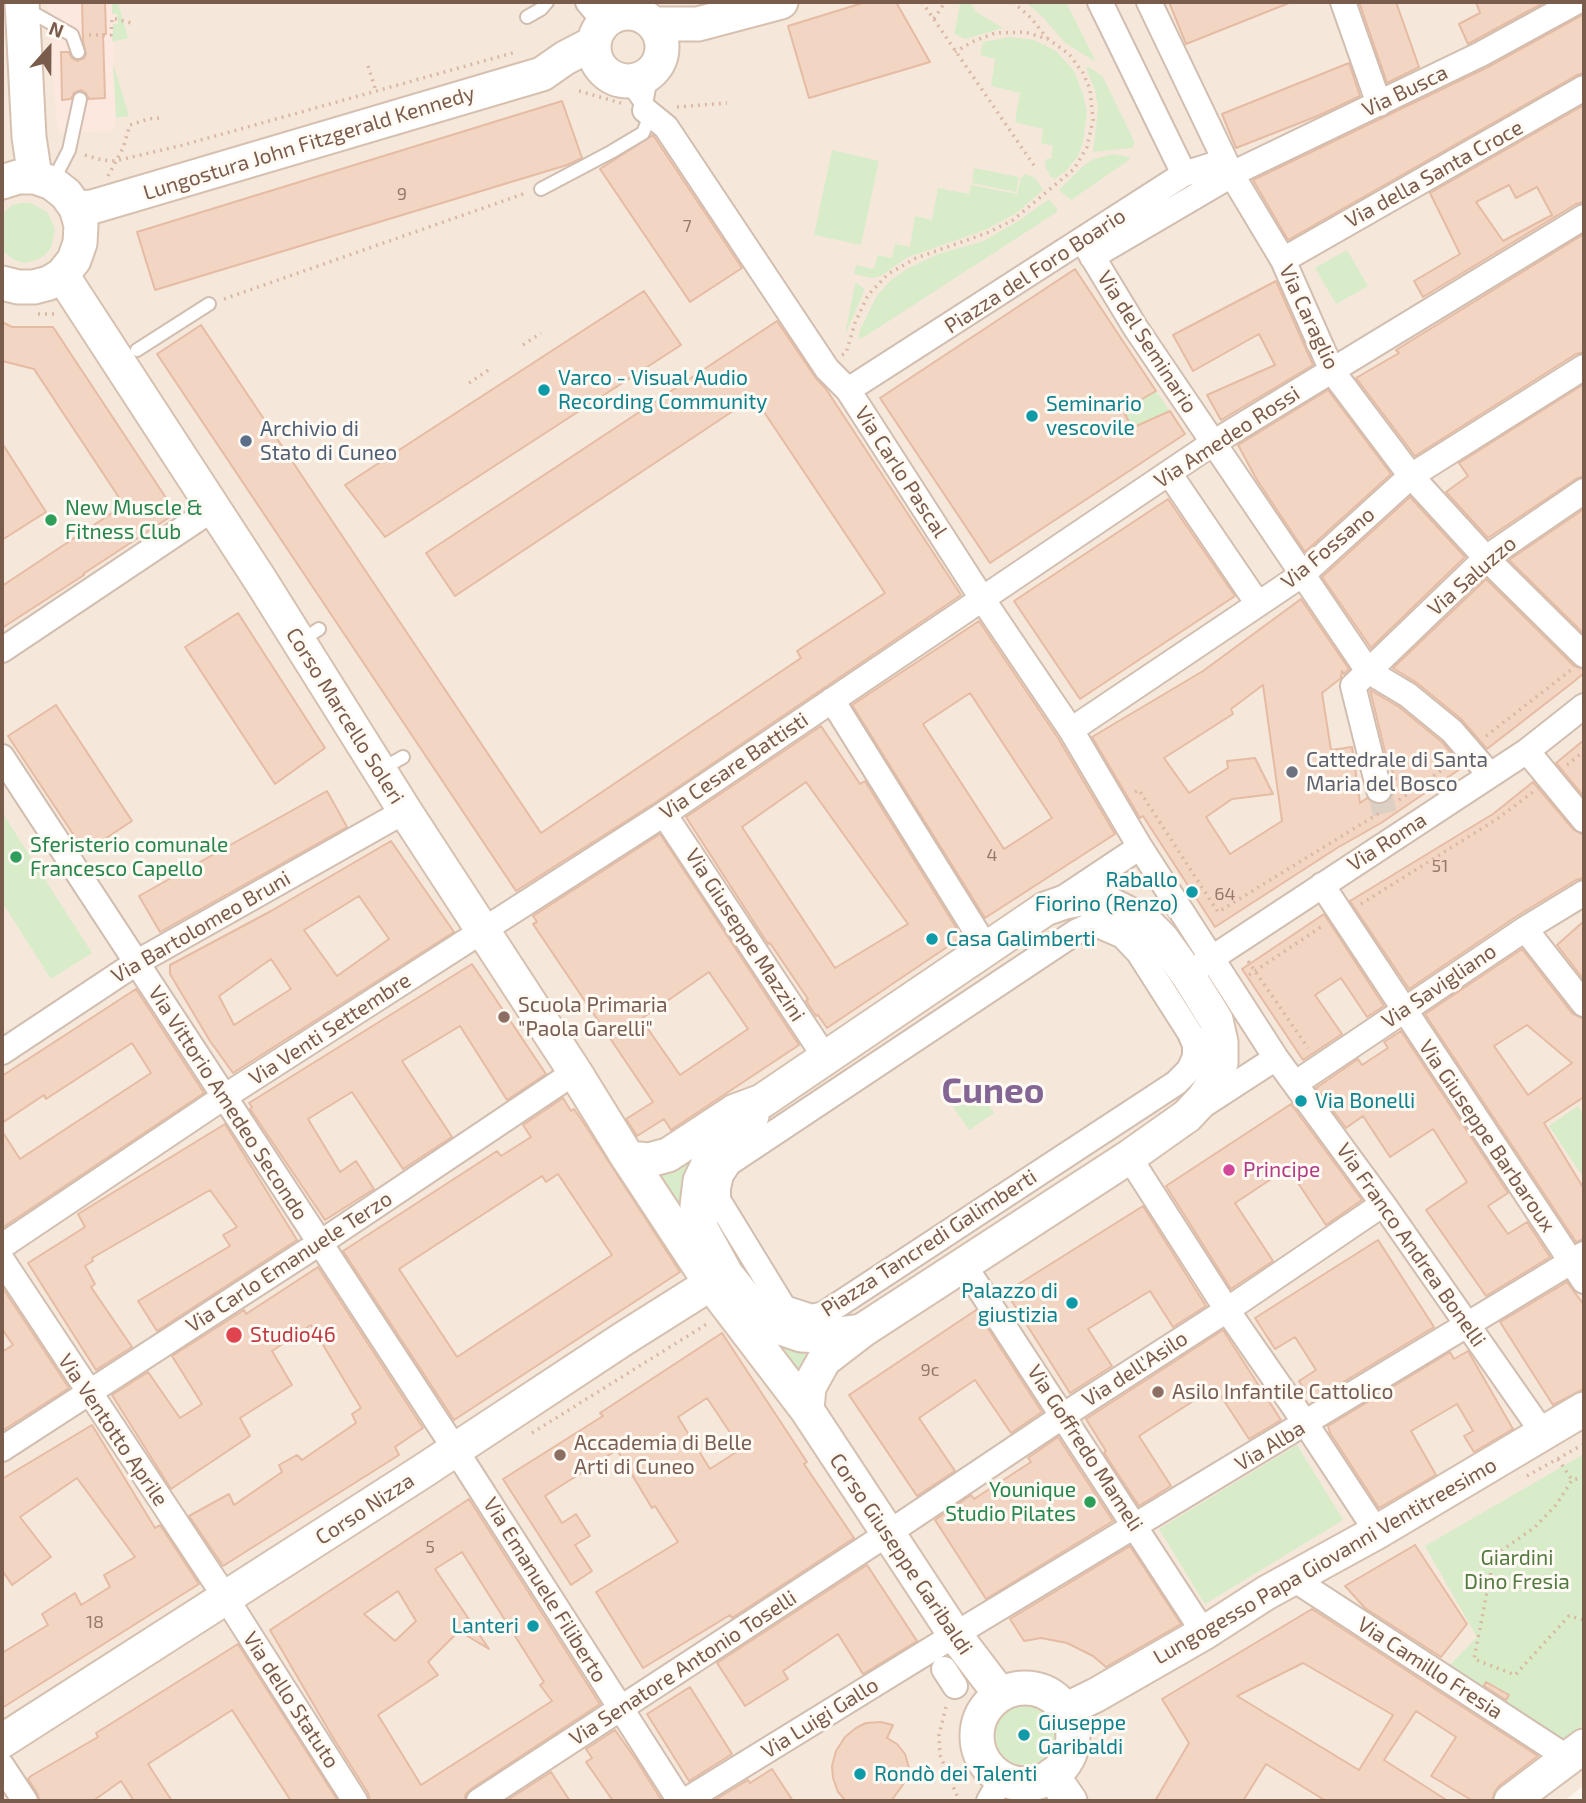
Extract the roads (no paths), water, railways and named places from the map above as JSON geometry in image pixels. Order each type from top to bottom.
[{"type":"street","points":[[2,2],[2,7]]},
{"type":"street","points":[[23,2],[29,137],[43,180]]},
{"type":"street","name":"Lungostura John Fitzgerald Kennedy","points":[[76,208],[109,202],[531,62],[565,58],[782,2]]},
{"type":"street","points":[[1100,2],[1184,174]]},
{"type":"street","name":"Via Caraglio","points":[[1149,2],[1229,168],[1283,260],[1332,371],[1411,477],[1579,662]]},
{"type":"street","points":[[1343,2],[1379,104]]},
{"type":"street","name":"Via Busca","points":[[1229,168],[1379,104],[1544,21],[1576,2]]},
{"type":"street","points":[[2,19],[24,48]]},
{"type":"street","points":[[2,19],[12,138],[2,176]]},
{"type":"street","name":"Via della Santa Croce","points":[[1283,260],[1584,88]]},
{"type":"street","name":"Via Carlo Pascal","points":[[645,110],[666,127],[825,365],[848,390],[983,600],[1071,730],[1140,848]]},
{"type":"street","name":"Piazza del Foro Boario","points":[[1087,249],[1184,174],[1229,168]]},
{"type":"street","name":"Piazza del Foro Boario","points":[[848,390],[1229,168]]},
{"type":"street","points":[[2,182],[18,177],[43,180],[66,194],[76,208],[81,225],[80,243],[74,260],[62,275],[49,283],[34,287],[2,283]]},
{"type":"street","name":"Via Amedeo Rossi","points":[[983,600],[1213,443],[1584,217]]},
{"type":"street","name":"Via del Seminario","points":[[1087,249],[1135,327],[1303,574]]},
{"type":"street","name":"Corso Marcello Soleri","points":[[62,275],[135,360],[214,508],[309,635],[391,764],[405,811],[484,930],[628,1158]]},
{"type":"street","name":"Via Fossano","points":[[1071,730],[1303,574],[1411,477],[1584,367]]},
{"type":"street","points":[[1169,473],[1258,604]]},
{"type":"street","name":"Via Saluzzo","points":[[1368,671],[1486,558],[1584,491]]},
{"type":"street","points":[[2,650],[214,508]]},
{"type":"street","points":[[1303,574],[1368,671],[1408,695],[1452,731],[1490,775]]},
{"type":"street","name":"Via Cesare Battisti","points":[[484,930],[664,814],[983,600]]},
{"type":"street","points":[[1368,671],[1353,686],[1386,813]]},
{"type":"street","points":[[832,700],[986,949]]},
{"type":"street","name":"Via Roma","points":[[1199,967],[1322,885],[1386,813],[1490,775],[1527,751],[1584,706]]},
{"type":"street","points":[[1527,751],[1584,820]]},
{"type":"street","name":"Via Vittorio Amedeo Secondo","points":[[2,757],[456,1450]]},
{"type":"street","name":"Via Bartolomeo Bruni","points":[[2,1052],[136,963],[405,811]]},
{"type":"street","name":"Via Giuseppe Mazzini","points":[[664,814],[825,1057]]},
{"type":"street","name":"Piazza Tancredi Galimberti","points":[[628,1158],[649,1160],[668,1155],[734,1111],[762,1101],[1045,909],[1140,848],[1199,967],[1221,1042],[1221,1063],[1214,1083],[1187,1116]]},
{"type":"street","name":"Via Giuseppe Barbaroux","points":[[1322,885],[1403,1010],[1580,1266]]},
{"type":"street","name":"Via Savigliano","points":[[1296,1083],[1525,929],[1584,893]]},
{"type":"street","name":"Piazza Tancredi Galimberti","points":[[807,1410],[809,1387],[824,1360],[863,1330],[1276,1058],[1199,967],[1162,939],[1144,921],[1123,908],[1103,901],[1080,899],[1045,909]]},
{"type":"street","name":"Piazza Tancredi Galimberti","points":[[1089,926],[1112,930],[1123,936],[1139,953],[1190,1033],[1195,1045],[1195,1057],[1189,1070],[1176,1083],[824,1314],[812,1317],[784,1308],[718,1200],[721,1175],[729,1163],[1076,932],[1089,926]]},
{"type":"street","points":[[1525,929],[1584,1004]]},
{"type":"street","name":"Via Venti Settembre","points":[[2,1246],[224,1097],[484,930]]},
{"type":"street","name":"Via Franco Andrea Bonelli","points":[[1276,1058],[1383,1204],[1550,1446]]},
{"type":"street","name":"Via Carlo Emanuele Terzo","points":[[2,1449],[575,1072]]},
{"type":"street","name":"Piazza Tancredi Galimberti","points":[[762,1101],[741,1132],[712,1156],[700,1181],[698,1206],[702,1230],[718,1279],[775,1326],[801,1335],[824,1336],[863,1330]]},
{"type":"street","points":[[1129,1157],[1227,1310],[1377,1532]]},
{"type":"street","name":"Piazza Tancredi Galimberti","points":[[628,1158],[718,1279],[807,1410]]},
{"type":"street","name":"Via dell'Asilo","points":[[887,1534],[1383,1204]]},
{"type":"street","name":"Via Ventotto Aprile","points":[[2,1260],[226,1598]]},
{"type":"street","name":"Via Goffredo Mameli","points":[[964,1265],[1204,1633]]},
{"type":"street","name":"Via Alba","points":[[955,1635],[1468,1325],[1580,1266]]},
{"type":"street","name":"Corso Nizza","points":[[2,1741],[718,1279]]},
{"type":"street","name":"Lungogesso Papa Giovanni Ventitreesimo","points":[[1065,1710],[1204,1633],[1292,1578],[1377,1532],[1550,1446],[1584,1409]]},
{"type":"street","name":"Corso Giuseppe Garibaldi","points":[[807,1410],[955,1635],[1000,1695]]},
{"type":"street","name":"Via Emanuele Filiberto","points":[[456,1450],[620,1710],[683,1801]]},
{"type":"street","name":"Via Senatore Antonio Toselli","points":[[479,1801],[887,1534]]},
{"type":"street","name":"Via Camillo Fresia","points":[[1292,1578],[1576,1752]]},
{"type":"street","name":"Via dello Statuto","points":[[226,1598],[355,1801]]},
{"type":"street","name":"Via Luigi Gallo","points":[[683,1801],[955,1635]]},
{"type":"street","points":[[1028,1688],[1043,1691],[1065,1710],[1071,1723],[1071,1745],[1063,1765],[1061,1788],[1033,1783],[995,1790],[977,1737],[981,1716],[989,1704],[1014,1689],[1028,1688]]},
{"type":"street","points":[[1511,1801],[1576,1752]]},
{"type":"street","points":[[2,1766],[25,1801]]},
{"type":"lane","points":[[23,2],[35,14],[72,35],[78,52]]},
{"type":"lane","points":[[527,18],[547,2]]},
{"type":"lane","points":[[541,189],[643,133],[646,123],[645,110],[621,42]]},
{"type":"lane","points":[[621,42],[645,110]]},
{"type":"lane","points":[[43,180],[69,149],[80,99]]},
{"type":"lane","points":[[135,360],[209,304]]},
{"type":"tunnel","points":[[1379,790],[1386,819]]},
{"type":"place","name":"Varco - Visual Audio Recording Community","points":[[544,390]]},
{"type":"place","name":"Seminario vescovile","points":[[1032,416]]},
{"type":"place","name":"Archivio di Stato di Cuneo","points":[[246,441]]},
{"type":"place","name":"New Muscle & Fitness Club","points":[[51,520]]},
{"type":"place","name":"Cattedrale di Santa Maria del Bosco","points":[[1292,772]]},
{"type":"place","name":"Sferisterio comunale Francesco Capello","points":[[16,857]]},
{"type":"place","name":"Raballo Fiorino (Renzo)","points":[[1192,892]]},
{"type":"place","name":"Casa Galimberti","points":[[932,939]]},
{"type":"place","name":"Scuola Primaria \"Paola Garelli\"","points":[[504,1017]]},
{"type":"place","name":"Via Bonelli","points":[[1301,1101]]},
{"type":"place","name":"Principe","points":[[1229,1170]]},
{"type":"place","name":"Palazzo di giustizia","points":[[1072,1303]]},
{"type":"place","name":"Studio46","points":[[234,1335]]},
{"type":"place","name":"Asilo Infantile Cattolico","points":[[1158,1392]]},
{"type":"place","name":"Accademia di Belle Arti di Cuneo","points":[[560,1455]]},
{"type":"place","name":"Younique Studio Pilates","points":[[1090,1502]]},
{"type":"place","name":"Lanteri","points":[[533,1626]]},
{"type":"place","name":"Giuseppe Garibaldi","points":[[1024,1735]]},
{"type":"place","name":"Rondò dei Talenti","points":[[860,1774]]},
{"type":"district","name":"Cuneo","points":[[993,1091]]},
{"type":"park label","name":"Giardini Dino Fresia","points":[[1517,1570]]}]
